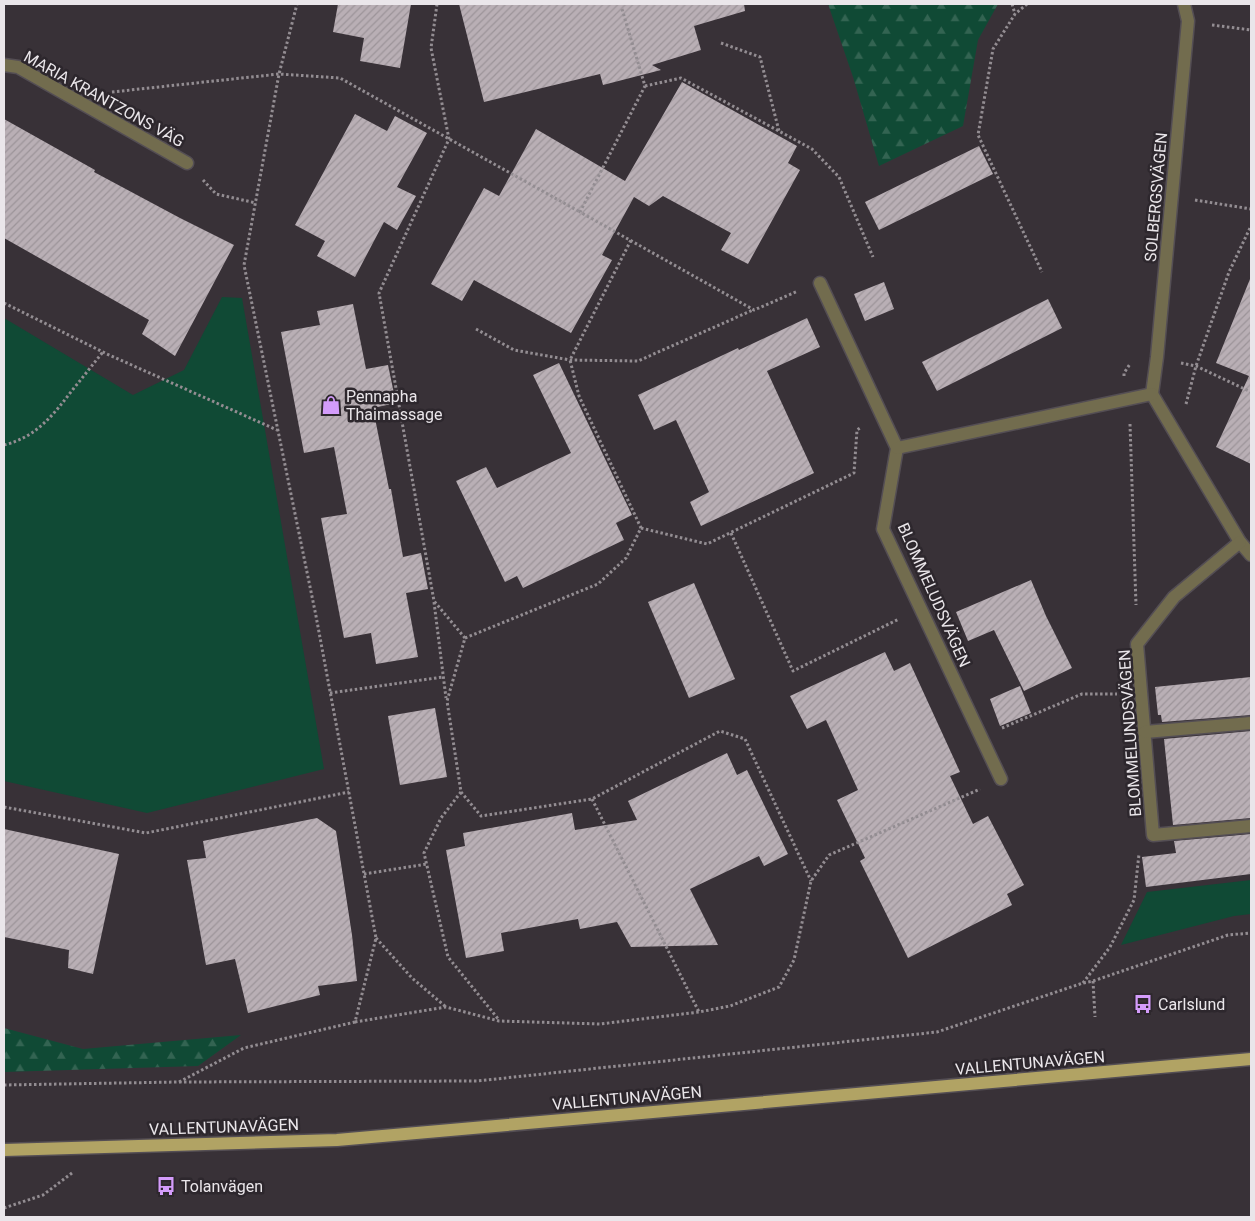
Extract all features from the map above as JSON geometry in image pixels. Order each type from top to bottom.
[{"type":"main road","name":"VALLENTUNAVÄGEN","points":[[4,1150],[337,1140],[1251,1059]]},
{"type":"street","name":"SOLBERGSVÄGEN","points":[[1152,394],[1188,21],[1184,4]]},
{"type":"street","name":"MARIA KRANTZONS VÄG","points":[[4,65],[18,67],[187,163]]},
{"type":"street","points":[[820,283],[898,448],[1152,394],[1240,542],[1251,556]]},
{"type":"street","name":"BLOMMELUDSVÄGEN","points":[[898,448],[883,529],[1001,779]]},
{"type":"street","name":"BLOMMELUNDSVÄGEN","points":[[1240,542],[1174,597],[1137,644],[1153,835],[1251,826]]},
{"type":"street","points":[[1145,732],[1251,723]]},
{"type":"path","points":[[297,4],[279,74],[244,265],[330,693],[376,938],[355,1022]]},
{"type":"path","points":[[437,4],[432,48],[449,139],[380,293],[434,601],[443,677],[461,792],[481,816],[592,798],[720,732],[744,739],[811,882]]},
{"type":"path","points":[[1012,4],[1015,14]]},
{"type":"path","points":[[1026,4],[1015,14],[993,48],[978,135],[1042,272]]},
{"type":"path","points":[[580,212],[645,86],[622,9]]},
{"type":"path","points":[[1188,21],[1251,30]]},
{"type":"path","points":[[722,43],[760,57],[779,132]]},
{"type":"path","points":[[70,97],[279,74],[340,78],[754,310]]},
{"type":"path","points":[[645,86],[681,78],[812,149],[839,177],[874,257]]},
{"type":"path","points":[[187,163],[216,194],[256,203]]},
{"type":"path","points":[[1172,196],[1251,210]]},
{"type":"path","points":[[1196,366],[1230,272],[1251,226]]},
{"type":"path","points":[[631,240],[570,360],[579,396],[641,528]]},
{"type":"path","points":[[476,329],[514,350],[570,360],[638,361],[820,283]]},
{"type":"path","points":[[4,303],[103,352],[277,430]]},
{"type":"path","points":[[4,445],[16,442],[37,430],[56,411],[103,352]]},
{"type":"path","points":[[1129,399],[1137,644]]},
{"type":"path","points":[[641,528],[707,544],[854,473],[857,430],[883,416]]},
{"type":"path","points":[[464,638],[598,584],[626,558],[641,528]]},
{"type":"path","points":[[731,532],[793,670],[920,608]]},
{"type":"path","points":[[434,601],[464,638]]},
{"type":"path","points":[[447,701],[464,638]]},
{"type":"path","points":[[330,693],[443,677]]},
{"type":"path","points":[[981,737],[1082,694],[1141,694]]},
{"type":"path","points":[[178,1082],[244,1048],[355,1022],[446,1007],[499,1021],[600,1024],[699,1012],[730,1006],[779,987],[794,960],[811,882],[829,855],[1001,779]]},
{"type":"path","points":[[4,807],[146,833],[349,792]]},
{"type":"path","points":[[461,792],[441,818],[424,853],[448,956],[499,1021]]},
{"type":"path","points":[[592,798],[699,1012]]},
{"type":"path","points":[[1082,983],[1110,947],[1134,900],[1140,850],[1153,835]]},
{"type":"path","points":[[364,874],[427,864]]},
{"type":"path","points":[[4,1085],[178,1082],[476,1081],[937,1032],[1228,935],[1251,933]]},
{"type":"path","points":[[376,938],[412,978],[446,1007]]},
{"type":"path","points":[[1093,981],[1096,1017]]},
{"type":"path","points":[[4,1208],[43,1195],[72,1173]]},
{"type":"green space","points":[[828,4],[998,4],[978,40],[963,126],[879,166],[853,77]]},
{"type":"green space","points":[[222,297],[242,298],[324,769],[147,813],[4,781],[4,318],[133,395],[184,370]]},
{"type":"green space","points":[[1251,880],[1251,914],[1234,916],[1121,945],[1147,892]]},
{"type":"green space","points":[[4,1028],[83,1049],[241,1035],[198,1066],[4,1072]]},
{"type":"building","points":[[338,4],[411,4],[400,68],[360,61],[364,38],[333,32]]},
{"type":"building","points":[[459,4],[744,4],[745,11],[694,26],[701,50],[652,65],[661,70],[603,85],[600,74],[484,102]]},
{"type":"building","points":[[682,82],[797,146],[788,163],[800,170],[748,264],[721,250],[731,233],[663,196],[649,206],[634,197],[602,255],[612,260],[571,333],[474,280],[462,301],[431,284],[484,188],[499,196],[536,129],[625,181]]},
{"type":"building","points":[[355,114],[387,131],[395,116],[427,133],[397,187],[416,196],[397,230],[384,222],[355,277],[317,256],[325,241],[295,225]]},
{"type":"building","points":[[4,119],[95,170],[94,172],[234,245],[175,356],[142,334],[149,320],[4,238]]},
{"type":"building","points":[[979,146],[993,174],[879,230],[865,202]]},
{"type":"building","points":[[1250,279],[1251,464],[1216,447],[1249,376],[1216,363]]},
{"type":"building","points":[[884,282],[894,309],[865,321],[854,294]]},
{"type":"building","points":[[1048,299],[1062,328],[937,391],[922,362]]},
{"type":"building","points":[[353,304],[366,369],[388,365],[396,403],[373,408],[389,489],[391,489],[403,557],[421,553],[428,589],[406,593],[418,657],[376,664],[371,633],[344,638],[321,518],[347,514],[334,447],[304,453],[281,332],[320,325],[317,311]]},
{"type":"building","points":[[807,318],[820,347],[767,371],[814,473],[701,526],[690,502],[709,492],[676,420],[654,430],[638,395]]},
{"type":"building","points":[[559,363],[632,515],[616,523],[624,540],[523,588],[517,576],[505,582],[456,481],[486,467],[497,488],[571,453],[533,375]]},
{"type":"building","points":[[1031,580],[1046,616],[1072,668],[1024,691],[994,630],[968,641],[956,612]]},
{"type":"building","points":[[694,583],[735,679],[689,698],[648,602]]},
{"type":"building","points":[[885,652],[894,671],[910,663],[960,772],[950,776],[973,824],[988,816],[1024,885],[1007,894],[1012,905],[908,958],[860,861],[865,858],[837,800],[858,790],[826,720],[807,729],[790,696]]},
{"type":"building","points":[[1251,677],[1251,715],[1162,722],[1161,715],[1158,715],[1155,687]]},
{"type":"building","points":[[1020,686],[1031,713],[1000,726],[990,699]]},
{"type":"building","points":[[435,708],[447,777],[400,785],[388,716]]},
{"type":"building","points":[[1251,731],[1251,818],[1173,825],[1164,739]]},
{"type":"building","points":[[727,753],[737,775],[747,770],[788,854],[764,866],[759,856],[690,889],[718,945],[631,947],[617,922],[580,929],[578,919],[501,933],[504,951],[466,958],[446,850],[465,846],[463,833],[572,813],[575,830],[637,820],[628,801]]},
{"type":"building","points":[[317,818],[336,831],[357,981],[318,986],[320,995],[248,1013],[235,959],[206,965],[187,860],[206,858],[203,841]]},
{"type":"building","points":[[4,829],[119,854],[93,974],[68,968],[69,950],[4,937]]},
{"type":"building","points":[[1251,834],[1251,874],[1146,887],[1142,857],[1176,853],[1174,841]]},
{"type":"place","name":"Pennapha Thaimassage","points":[[331,405]]},
{"type":"place","name":"Carlslund","points":[[1143,1004]]},
{"type":"place","name":"Tolanvägen","points":[[166,1186]]}]
